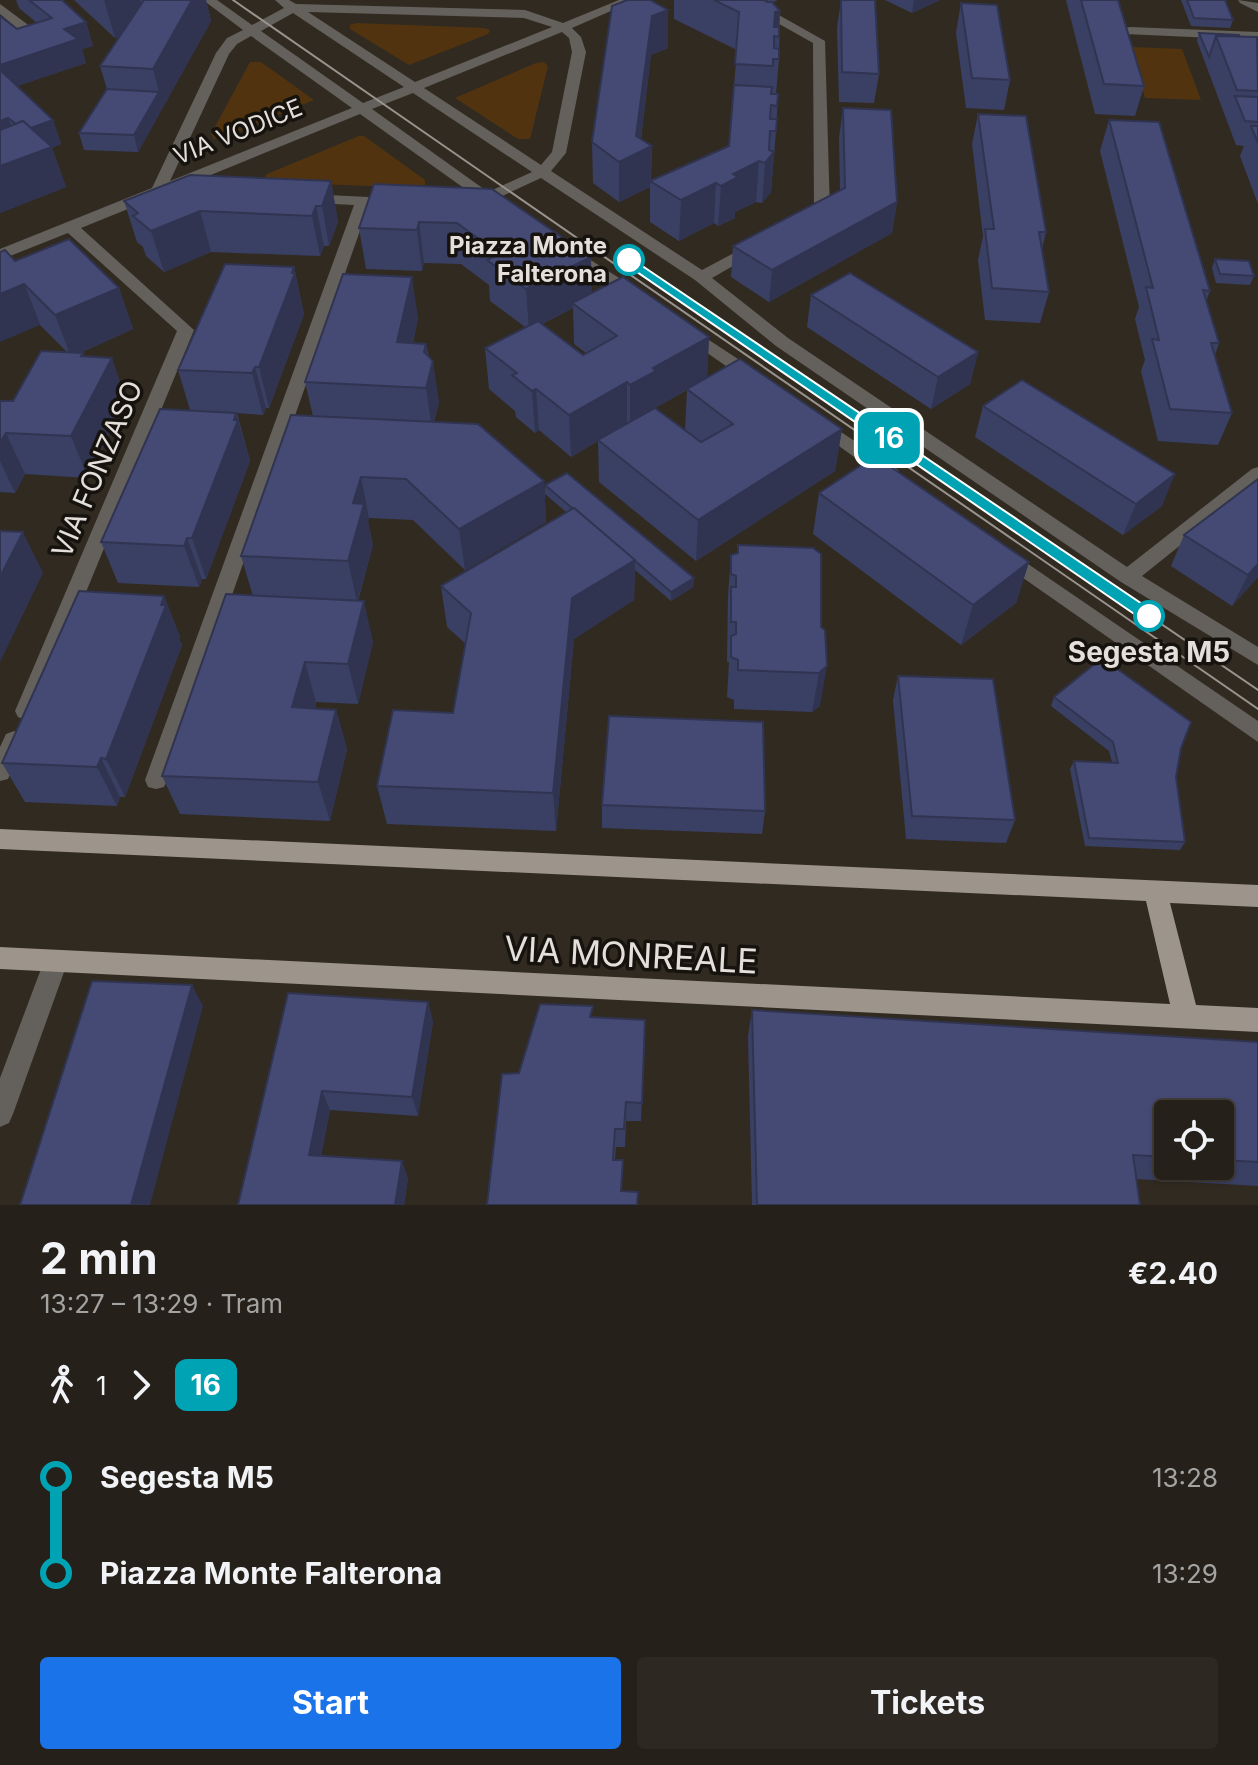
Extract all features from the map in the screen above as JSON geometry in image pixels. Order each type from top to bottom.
[{"type":"main road","points":[[0,839],[1258,896]]},
{"type":"main road","points":[[1155,891],[1186,1016]]},
{"type":"main road","name":"VIA MONREALE","points":[[0,958],[1258,1020]]},
{"type":"street","points":[[209,0],[509,213]]},
{"type":"street","points":[[361,109],[630,0]]},
{"type":"street","points":[[743,0],[819,41],[822,212],[795,227]]},
{"type":"street","points":[[1244,0],[1258,8]]},
{"type":"street","points":[[287,4],[701,277],[782,342],[1128,577],[1258,657]]},
{"type":"street","points":[[287,4],[525,14],[564,27],[575,37],[579,52],[559,153],[541,173],[486,198],[452,205],[158,191],[223,53],[232,41],[287,4]]},
{"type":"street","points":[[0,8],[41,41]]},
{"type":"street","points":[[1130,31],[1258,36]]},
{"type":"street","name":"VIA VODICE","points":[[0,255],[361,109]]},
{"type":"street","points":[[156,780],[363,200]]},
{"type":"street","name":"VIA FONZASO","points":[[0,772],[186,330],[94,257],[70,226]]},
{"type":"street","points":[[701,277],[767,241]]},
{"type":"street","points":[[559,245],[650,304]]},
{"type":"street","points":[[676,323],[766,386]]},
{"type":"street","points":[[805,414],[908,487]]},
{"type":"street","points":[[1128,577],[1258,473]]},
{"type":"street","points":[[985,541],[1258,733]]},
{"type":"street","points":[[0,1114],[56,961]]},
{"type":"shaded area","points":[[350,25],[490,30],[488,34],[409,65],[350,29]]},
{"type":"shaded area","points":[[1130,47],[1182,49],[1201,100],[1145,98]]},
{"type":"shaded area","points":[[250,62],[261,62],[314,100],[214,139],[211,134]]},
{"type":"shaded area","points":[[544,62],[548,66],[530,139],[518,139],[455,98]]},
{"type":"shaded area","points":[[364,136],[425,180],[425,185],[417,188],[271,182],[264,179],[267,174]]},
{"type":"building","points":[[29,0],[62,0],[86,22],[64,29],[78,39],[0,65],[0,16],[17,29],[52,18]]},
{"type":"building","points":[[144,0],[192,0],[153,69],[100,66]]},
{"type":"building","points":[[627,0],[650,0],[668,10],[652,16],[636,136],[652,146],[619,162],[592,142],[612,6]]},
{"type":"building","points":[[714,0],[772,2],[780,11],[775,12],[774,27],[779,27],[779,37],[774,36],[774,48],[779,49],[779,59],[773,59],[773,66],[735,64],[739,12]]},
{"type":"building","points":[[841,0],[875,0],[879,74],[842,72]]},
{"type":"building","points":[[1081,0],[1118,0],[1144,86],[1104,84]]},
{"type":"building","points":[[1187,0],[1225,0],[1233,20],[1194,18]]},
{"type":"building","points":[[961,3],[997,5],[1010,80],[972,78]]},
{"type":"building","points":[[1199,33],[1240,37],[1216,36],[1209,57]]},
{"type":"building","points":[[1216,36],[1257,37],[1258,91],[1237,90]]},
{"type":"building","points":[[0,70],[53,120],[31,128],[23,121],[16,124],[8,118],[0,121]]},
{"type":"building","points":[[734,85],[772,87],[771,94],[778,94],[777,106],[771,105],[770,119],[777,119],[776,131],[770,131],[769,150],[774,152],[765,163],[759,161],[733,174],[738,177],[721,186],[716,183],[681,200],[650,181],[729,146]]},
{"type":"building","points":[[107,89],[159,92],[134,135],[79,133]]},
{"type":"building","points":[[1235,96],[1258,97],[1258,122],[1245,121]]},
{"type":"building","points":[[843,108],[891,110],[897,202],[772,270],[733,246],[845,188]]},
{"type":"building","points":[[978,114],[1026,116],[1046,232],[1039,232],[1049,292],[992,288],[985,229],[994,229]]},
{"type":"building","points":[[1109,120],[1159,122],[1210,291],[1203,290],[1219,343],[1211,343],[1232,413],[1170,409],[1152,339],[1159,340],[1146,287],[1153,288]]},
{"type":"building","points":[[23,121],[52,147],[0,166],[0,130]]},
{"type":"building","points":[[1251,126],[1258,126],[1258,143]]},
{"type":"building","points":[[190,175],[331,181],[322,206],[316,206],[312,216],[200,211],[151,231],[133,216],[138,213],[124,201]]},
{"type":"building","points":[[374,184],[492,189],[591,257],[526,289],[487,260],[499,254],[457,223],[419,222],[417,230],[359,228]]},
{"type":"building","points":[[69,239],[119,288],[55,315],[24,284],[0,294],[0,252],[5,250],[15,261]]},
{"type":"building","points":[[1215,259],[1249,261],[1254,276],[1220,274]]},
{"type":"building","points":[[225,264],[294,267],[292,273],[295,273],[259,367],[255,367],[252,373],[178,370]]},
{"type":"building","points":[[850,273],[978,352],[938,377],[811,295]]},
{"type":"building","points":[[343,274],[412,277],[397,342],[426,344],[424,352],[433,361],[426,388],[305,382]]},
{"type":"building","points":[[623,277],[709,337],[653,368],[656,371],[630,385],[627,382],[569,415],[536,389],[532,391],[512,375],[517,373],[485,348],[538,321],[583,355],[617,336],[572,303]]},
{"type":"building","points":[[41,351],[112,358],[71,436],[6,433],[0,443],[0,401],[13,401]]},
{"type":"building","points":[[740,359],[842,429],[698,520],[598,440],[655,408],[701,442],[733,424],[687,389]]},
{"type":"building","points":[[1022,380],[1175,474],[1136,504],[983,406]]},
{"type":"building","points":[[160,409],[236,413],[234,420],[238,420],[192,538],[187,538],[184,546],[101,542]]},
{"type":"building","points":[[291,415],[478,424],[544,481],[459,529],[406,479],[361,477],[353,503],[364,504],[348,561],[241,556]]},
{"type":"building","points":[[875,456],[1029,562],[973,605],[819,493]]},
{"type":"building","points":[[567,473],[694,578],[671,592],[545,485]]},
{"type":"building","points":[[1258,479],[1258,564],[1248,575],[1184,535]]},
{"type":"building","points":[[574,508],[635,560],[572,598],[553,793],[377,786],[393,710],[453,713],[471,613],[441,586]]},
{"type":"building","points":[[0,531],[23,532],[0,577]]},
{"type":"building","points":[[738,545],[813,548],[821,554],[821,627],[825,630],[827,666],[819,673],[738,670],[738,660],[731,657],[731,636],[736,634],[736,622],[731,622],[731,587],[736,587],[736,576],[731,574],[731,555],[738,553]]},
{"type":"building","points":[[79,591],[164,596],[161,605],[166,605],[106,759],[101,758],[97,767],[2,763]]},
{"type":"building","points":[[226,594],[364,601],[348,664],[305,662],[292,707],[336,710],[318,782],[162,776]]},
{"type":"building","points":[[1102,658],[1191,722],[1181,748],[1176,777],[1185,842],[1089,838],[1074,761],[1118,763],[1113,742],[1054,697]]},
{"type":"building","points":[[898,676],[993,679],[1015,820],[912,816]]},
{"type":"building","points":[[609,716],[763,722],[765,811],[602,805]]},
{"type":"building","points":[[92,981],[192,985],[131,1205],[20,1205]]},
{"type":"building","points":[[288,993],[428,1002],[412,1097],[322,1091],[309,1155],[402,1161],[395,1205],[238,1205]]},
{"type":"building","points":[[540,1004],[593,1006],[590,1017],[645,1020],[642,1103],[626,1102],[624,1129],[615,1129],[613,1160],[623,1160],[621,1191],[638,1192],[637,1205],[487,1205],[502,1074],[519,1073]]},
{"type":"building","points":[[752,1010],[1258,1042],[1258,1162],[1234,1161],[1234,1100],[1154,1100],[1154,1156],[1133,1155],[1140,1205],[757,1205]]},
{"type":"tram line","points":[[233,0],[1258,709]]},
{"type":"tram line","name":"16","points":[[629,260],[1149,616]]},
{"type":"tram line","points":[[736,334],[1258,690]]},
{"type":"place","name":"Piazza Monte Falterona","points":[[629,260]]},
{"type":"place","name":"Segesta M5","points":[[1149,616]]}]
